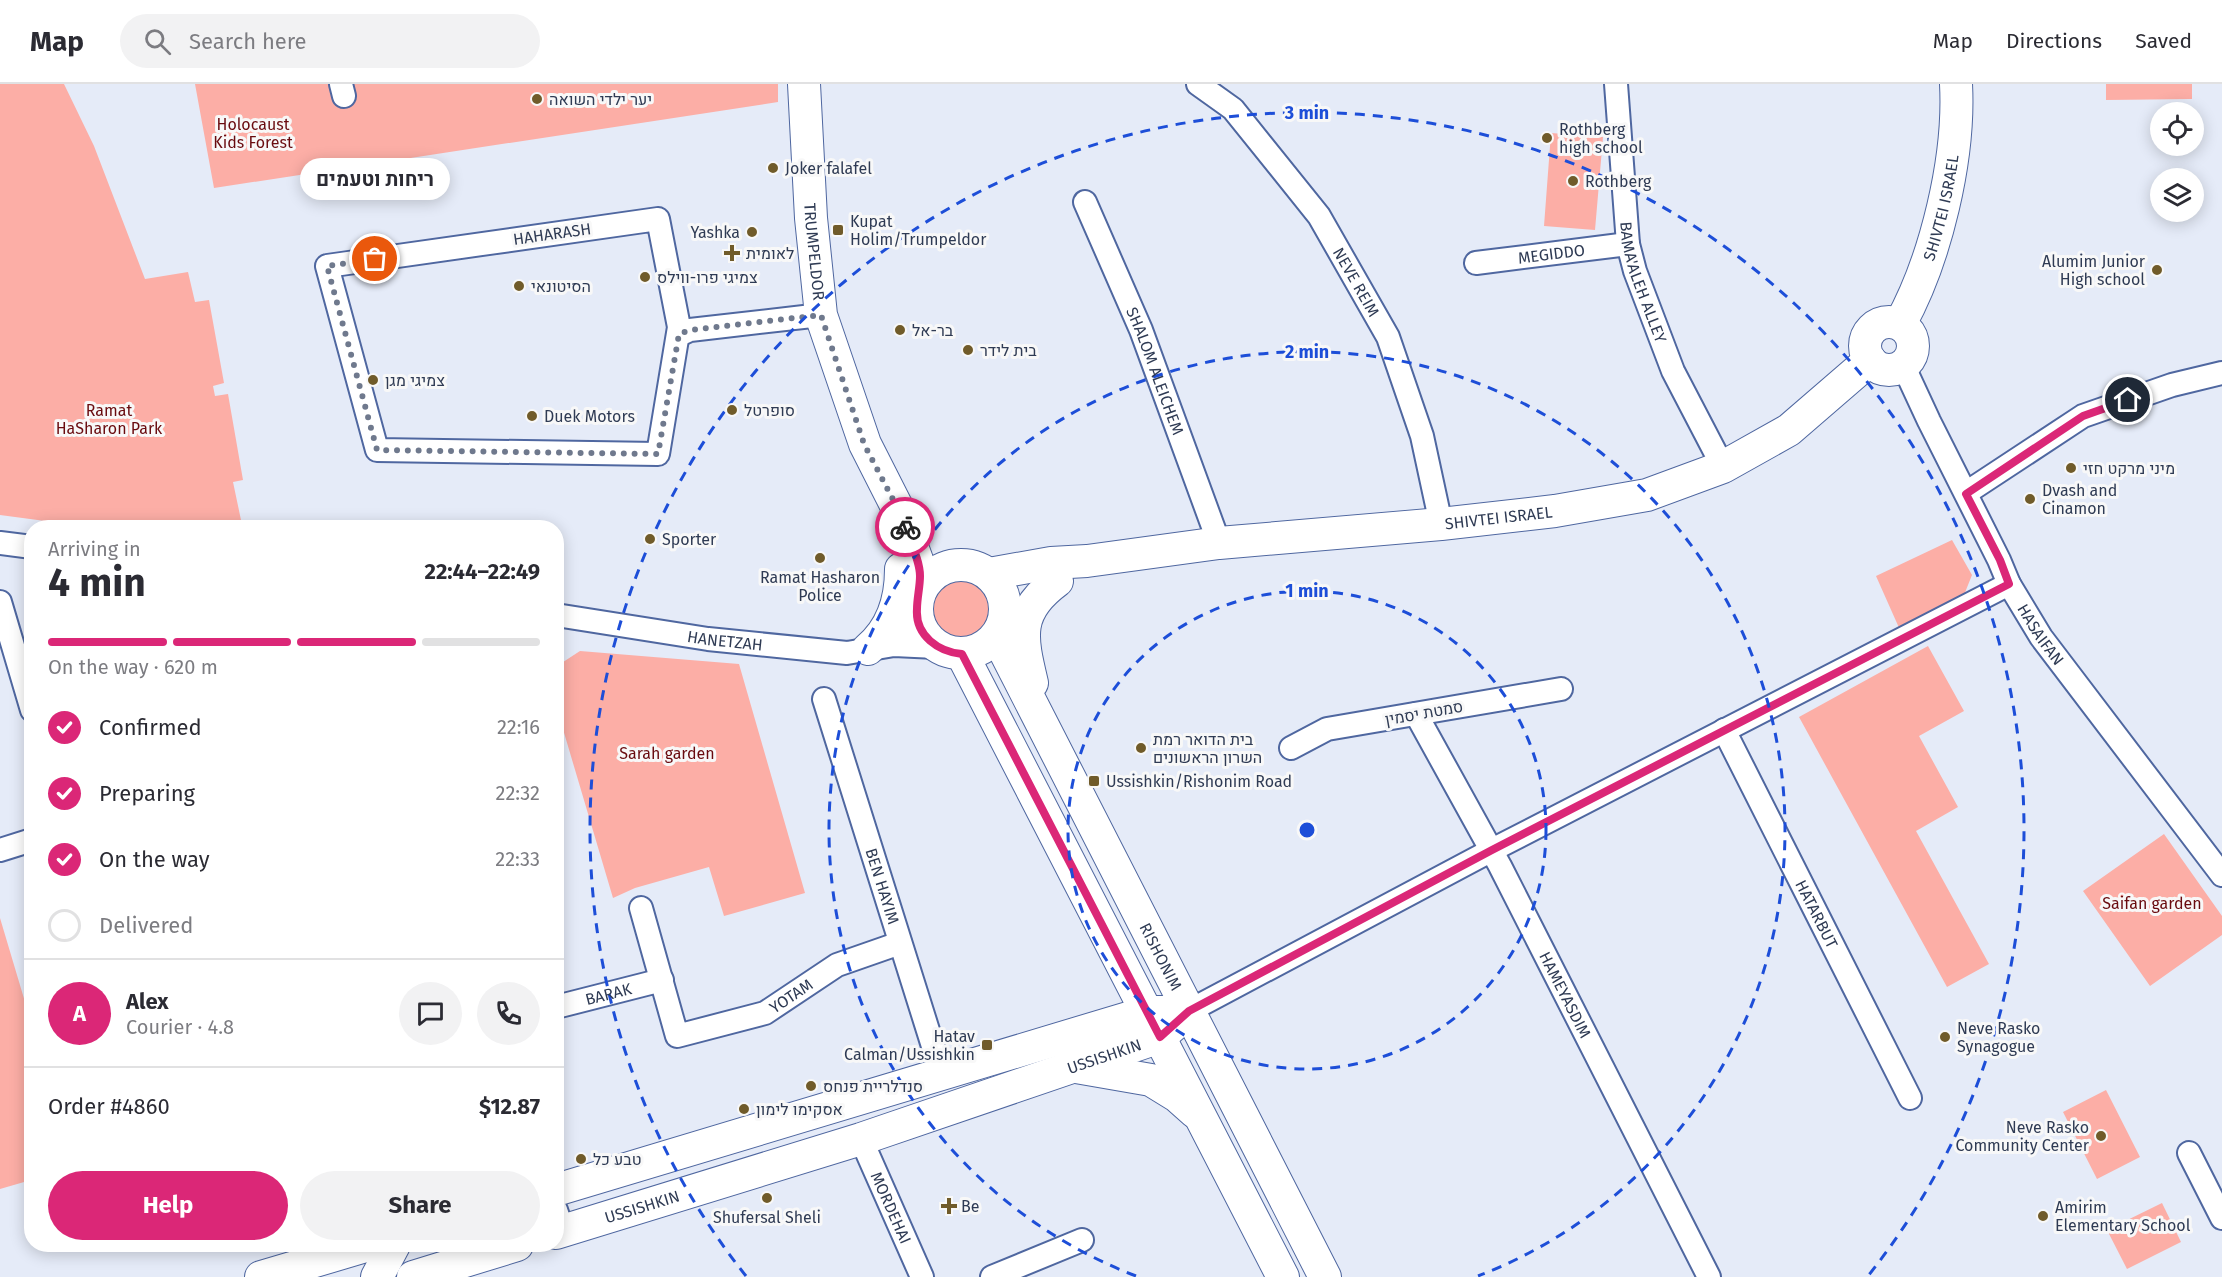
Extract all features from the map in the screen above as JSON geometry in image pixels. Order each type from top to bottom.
[{"type":"street","name":"TRUMPELDOR","points":[[804,84],[811,218],[821,315],[864,444],[899,511],[920,574],[934,630]]},
{"type":"street","name":"NEVE REIM","points":[[1198,84],[1233,109],[1319,216],[1388,337],[1422,436],[1441,524]]},
{"type":"street","name":"BAMA'ALEH ALLEY","points":[[1616,84],[1628,244],[1635,271],[1673,371],[1723,467]]},
{"type":"street","name":"SHIVTEI ISRAEL","points":[[1900,324],[1911,303],[1935,240],[1955,142],[1956,84]]},
{"type":"street","name":"SHALOM ALEICHEM","points":[[1085,202],[1141,330],[1219,543]]},
{"type":"street","name":"HAHARASH","points":[[658,219],[682,330],[658,454],[377,450],[327,266],[658,219]]},
{"type":"street","name":"MEGIDDO","points":[[1476,263],[1628,244]]},
{"type":"street","points":[[682,330],[821,315]]},
{"type":"street","points":[[1884,322],[1900,324],[1911,336],[1913,352],[1903,365],[1884,369],[1870,360],[1865,346],[1869,333],[1876,325],[1884,322]]},
{"type":"street","name":"SHIVTEI ISRAEL","points":[[977,570],[1088,561],[1219,543],[1441,524],[1555,511],[1647,495],[1723,467],[1790,430],[1870,360]]},
{"type":"street","name":"HASAIFAN","points":[[1903,365],[2000,560],[2009,584],[2041,637],[2222,876]]},
{"type":"street","points":[[1966,494],[2083,416],[2172,385],[2222,373]]},
{"type":"street","name":"TRUMPELDOR","points":[[899,511],[944,559],[977,570]]},
{"type":"street","points":[[899,511],[901,578],[897,603],[881,638],[881,647],[934,630],[977,651],[1001,626],[1006,607],[999,586],[977,570],[949,566],[937,572],[925,582],[934,630],[1154,1024],[1283,1277]]},
{"type":"street","points":[[0,543],[24,546]]},
{"type":"street","name":"SHIVTEI ISRAEL","points":[[1001,626],[1019,602],[1088,561]]},
{"type":"street","points":[[1046,733],[1031,680],[1024,638],[1025,621],[1033,602],[1057,581]]},
{"type":"street","points":[[1189,1011],[1492,850],[2009,584]]},
{"type":"street","points":[[0,602],[24,683]]},
{"type":"street","name":"HANETZAH","points":[[564,616],[708,639],[848,653],[881,647],[934,630]]},
{"type":"street","name":"RISHONIM","points":[[1001,626],[1046,733],[1325,1277]]},
{"type":"street","name":"סמטת יסמין","points":[[1291,748],[1327,729],[1561,689]]},
{"type":"street","name":"BEN HAYIM","points":[[824,699],[942,1075]]},
{"type":"street","name":"HAMEYASDIM","points":[[1416,714],[1492,850],[1709,1277]]},
{"type":"street","name":"HATARBUT","points":[[1724,730],[1910,1098]]},
{"type":"street","points":[[0,850],[24,842]]},
{"type":"street","points":[[641,908],[662,980]]},
{"type":"street","name":"YOTAM","points":[[662,980],[677,1036],[765,1013],[837,965],[900,943]]},
{"type":"street","name":"BARAK","points":[[564,1005],[662,980]]},
{"type":"street","name":"USSISHKIN","points":[[564,1223],[861,1138],[1072,1066],[1154,1024],[1189,1011]]},
{"type":"street","name":"USSISHKIN","points":[[564,1188],[942,1075],[1154,1024]]},
{"type":"street","points":[[1072,1066],[1151,1080],[1177,1096],[1202,1118]]},
{"type":"street","name":"MORDEHAI","points":[[861,1138],[922,1277]]},
{"type":"street","points":[[2189,1154],[2222,1218]]},
{"type":"street","points":[[992,1277],[1082,1240]]},
{"type":"street","points":[[261,1277],[345,1252]]},
{"type":"street","points":[[377,1277],[390,1252]]},
{"type":"street","points":[[413,1277],[494,1252]]},
{"type":"green space","name":"Ramat HaSharon Park","points":[[0,84],[64,84],[94,146],[145,279],[188,272],[195,302],[209,300],[224,383],[213,386],[215,396],[228,394],[243,480],[233,482],[241,520],[38,520],[0,515]]},
{"type":"green space","name":"Holocaust Kids Forest","points":[[195,84],[778,84],[778,102],[214,188]]},
{"type":"green space","points":[[2106,84],[2192,84],[2192,99],[2106,100]]},
{"type":"green space","name":"Rothberg","points":[[1551,133],[1603,137],[1595,230],[1544,226]]},
{"type":"green space","points":[[1952,540],[1972,575],[1962,600],[1900,630],[1876,576]]},
{"type":"green space","points":[[961,577],[973,580],[984,587],[991,598],[994,610],[991,622],[984,633],[973,640],[961,643],[949,640],[938,633],[931,622],[928,610],[931,598],[938,587],[949,580]]},
{"type":"green space","points":[[1928,646],[1964,711],[1919,736],[1958,807],[1916,831],[1989,964],[1947,987],[1799,717]]},
{"type":"green space","name":"Sarah garden","points":[[580,651],[739,664],[805,893],[724,916],[709,867],[635,888],[613,898],[564,733],[564,661]]},
{"type":"green space","name":"Saifan garden","points":[[2164,834],[2222,916],[2222,935],[2150,986],[2083,891]]},
{"type":"green space","points":[[0,918],[24,999],[24,1182],[0,1189]]},
{"type":"green space","points":[[2106,1090],[2140,1157],[2097,1179],[2063,1112]]},
{"type":"green space","points":[[2162,1203],[2181,1242],[2127,1269],[2107,1230]]},
{"type":"way so far","points":[[375,259],[327,266],[377,450],[658,454],[679,334],[690,330],[821,315],[864,444],[905,527]]},
{"type":"place","name":"יער ילדי השואה","points":[[537,99]]},
{"type":"place","name":"Rothberg high school","points":[[1547,138]]},
{"type":"place","name":"Joker falafel","points":[[773,168]]},
{"type":"place","name":"Rothberg","points":[[1573,181]]},
{"type":"place","name":"Kupat Holim/Trumpeldor","points":[[838,230]]},
{"type":"place","name":"Yashka","points":[[752,232]]},
{"type":"place","name":"לאומית","points":[[732,253]]},
{"type":"place","name":"ריחות וטעמים","points":[[375,259]]},
{"type":"place","name":"Alumim Junior High school","points":[[2157,270]]},
{"type":"place","name":"צמיגי פרו-ווילס","points":[[645,277]]},
{"type":"place","name":"הסיטונאי","points":[[519,286]]},
{"type":"place","name":"בר-אל","points":[[900,330]]},
{"type":"place","name":"בית לידר","points":[[968,350]]},
{"type":"place","name":"צמיגי מגן","points":[[373,380]]},
{"type":"place","name":"סופרטל","points":[[732,410]]},
{"type":"place","name":"Duek Motors","points":[[532,416]]},
{"type":"place","name":"מיני מרקט חזי","points":[[2071,468]]},
{"type":"place","name":"Dvash and Cinamon","points":[[2030,499]]},
{"type":"place","name":"Sporter","points":[[650,539]]},
{"type":"place","name":"Ramat Hasharon Police","points":[[820,558]]},
{"type":"place","name":"בית הדואר רמת השרון הראשונים","points":[[1141,748]]},
{"type":"place","name":"Ussishkin/Rishonim Road","points":[[1094,781]]},
{"type":"place","name":"Neve Rasko Synagogue","points":[[1945,1037]]},
{"type":"place","name":"Hatav Calman/Ussishkin","points":[[987,1045]]},
{"type":"place","name":"סנדלריית פנחס","points":[[811,1086]]},
{"type":"place","name":"אסקימו לימון","points":[[744,1109]]},
{"type":"place","name":"Neve Rasko Community Center","points":[[2101,1136]]},
{"type":"place","name":"טבע כל","points":[[581,1159]]},
{"type":"place","name":"Shufersal Sheli","points":[[767,1198]]},
{"type":"place","name":"Be","points":[[949,1206]]},
{"type":"place","name":"Amirim Elementary School","points":[[2043,1216]]},
{"type":"route","points":[[905,527],[920,574],[916,612],[918,622],[925,636],[936,647],[951,653],[962,654],[1160,1037],[1189,1011],[1492,850],[2009,584],[2000,560],[1966,494],[2083,416],[2128,400]]}]
